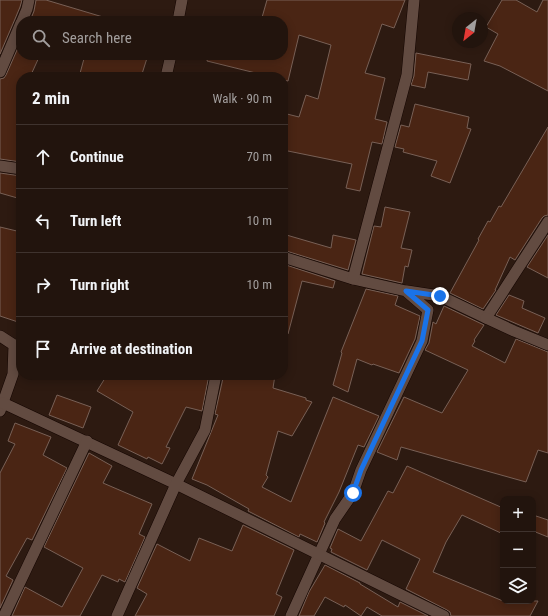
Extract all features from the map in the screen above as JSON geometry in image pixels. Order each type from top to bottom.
[{"type":"street","points":[[24,16],[29,0]]},
{"type":"street","points":[[179,16],[182,0]]},
{"type":"street","points":[[353,279],[407,75],[414,0]]},
{"type":"street","points":[[0,72],[16,34]]},
{"type":"street","points":[[167,72],[170,60]]},
{"type":"street","points":[[0,166],[16,168]]},
{"type":"street","points":[[486,318],[548,222]]},
{"type":"street","points":[[288,259],[353,279],[406,291],[440,296],[514,331],[548,345]]},
{"type":"street","points":[[292,616],[334,519],[353,493],[361,470],[422,341],[428,310],[406,291]]},
{"type":"street","points":[[0,336],[14,345],[14,374],[2,407],[87,441],[444,616]]},
{"type":"street","points":[[117,616],[176,484],[205,430],[215,380]]},
{"type":"street","points":[[4,616],[87,441]]},
{"type":"building","points":[[0,0],[22,0],[20,7],[0,54]]},
{"type":"building","points":[[36,0],[46,0],[100,16],[32,16]]},
{"type":"building","points":[[267,0],[405,0],[394,28],[382,24],[365,73],[385,78],[375,119],[387,122],[382,144],[372,142],[360,191],[346,188],[352,164],[288,151],[288,114],[299,117],[306,95],[318,99],[331,45],[299,35],[288,81],[288,72],[252,72],[207,61],[288,60],[288,16],[262,16]]},
{"type":"building","points":[[502,0],[516,0],[537,12],[543,0],[548,0],[548,91],[500,66],[484,61],[498,34],[488,28],[488,24]]},
{"type":"building","points":[[16,52],[16,60],[38,60],[32,72],[16,72],[16,161],[0,159],[0,79],[4,78]]},
{"type":"building","points":[[416,53],[471,64],[468,80],[428,72],[425,88],[411,85],[414,76]]},
{"type":"building","points":[[84,60],[146,60],[143,72],[80,72]]},
{"type":"building","points":[[415,104],[469,117],[467,128],[471,129],[450,183],[431,176],[437,161],[403,152],[404,149],[395,147],[401,125],[409,127]]},
{"type":"building","points":[[548,127],[548,215],[542,218],[515,260],[510,257],[496,290],[483,309],[450,293],[488,221],[490,222],[499,206],[501,207]]},
{"type":"building","points":[[0,173],[16,175],[16,198],[0,193]]},
{"type":"building","points":[[385,207],[410,212],[401,248],[412,250],[408,267],[405,266],[402,283],[362,274],[374,226],[381,227]]},
{"type":"building","points":[[0,227],[16,231],[16,321],[0,316]]},
{"type":"building","points":[[288,235],[331,248],[333,235],[356,240],[348,270],[288,252]]},
{"type":"building","points":[[548,235],[548,278],[527,267]]},
{"type":"building","points":[[288,266],[335,281],[333,288],[302,281],[288,334]]},
{"type":"building","points":[[366,289],[398,296],[395,305],[420,316],[415,339],[399,373],[357,359],[348,392],[333,385],[342,353],[341,352]]},
{"type":"building","points":[[509,295],[524,301],[522,308],[545,318],[538,333],[496,315]]},
{"type":"building","points":[[444,306],[484,325],[474,340],[475,341],[472,346],[505,363],[516,339],[548,352],[548,453],[538,450],[526,482],[401,447],[397,460],[377,452],[404,397],[442,413],[468,370],[425,350],[429,343],[433,322],[436,324]]},
{"type":"building","points":[[104,380],[208,380],[202,411],[186,407],[166,447],[170,448],[162,464],[148,457],[147,459],[118,445],[133,412],[97,391]]},
{"type":"building","points":[[223,380],[274,380],[273,388],[306,398],[306,400],[312,402],[292,436],[278,431],[266,475],[268,477],[262,487],[291,502],[333,397],[379,416],[364,447],[358,445],[339,492],[324,522],[325,523],[317,542],[300,534],[299,537],[248,511],[249,509],[207,485],[192,479],[218,415],[215,414]]},
{"type":"building","points":[[57,395],[91,407],[83,428],[49,415]]},
{"type":"building","points":[[15,423],[51,437],[43,455],[67,468],[32,540],[27,538],[6,576],[13,580],[0,608],[0,473],[15,444],[8,441]]},
{"type":"building","points":[[89,453],[112,466],[103,483],[152,504],[139,534],[145,537],[125,582],[119,579],[118,582],[102,575],[80,616],[12,616],[25,587],[62,607],[83,568],[44,547]]},
{"type":"building","points":[[407,466],[500,507],[500,533],[462,515],[446,542],[433,572],[500,600],[500,604],[536,604],[536,601],[538,601],[530,616],[451,616],[450,612],[447,610],[406,589],[420,559],[382,540],[367,570],[331,552],[332,549],[330,548],[338,529],[361,541],[388,491],[393,493]]},
{"type":"building","points":[[536,516],[548,520],[548,537],[536,532]]},
{"type":"building","points":[[243,525],[294,550],[276,594],[282,597],[274,616],[135,616],[147,594],[137,588],[157,544],[190,561],[199,538],[232,551]]},
{"type":"building","points":[[325,565],[360,583],[398,607],[400,602],[428,616],[382,616],[367,607],[361,616],[345,605],[344,607],[325,597],[314,616],[299,616],[309,592]]},
{"type":"route","points":[[353,493],[361,470],[422,341],[428,310],[406,291],[440,296]]}]
